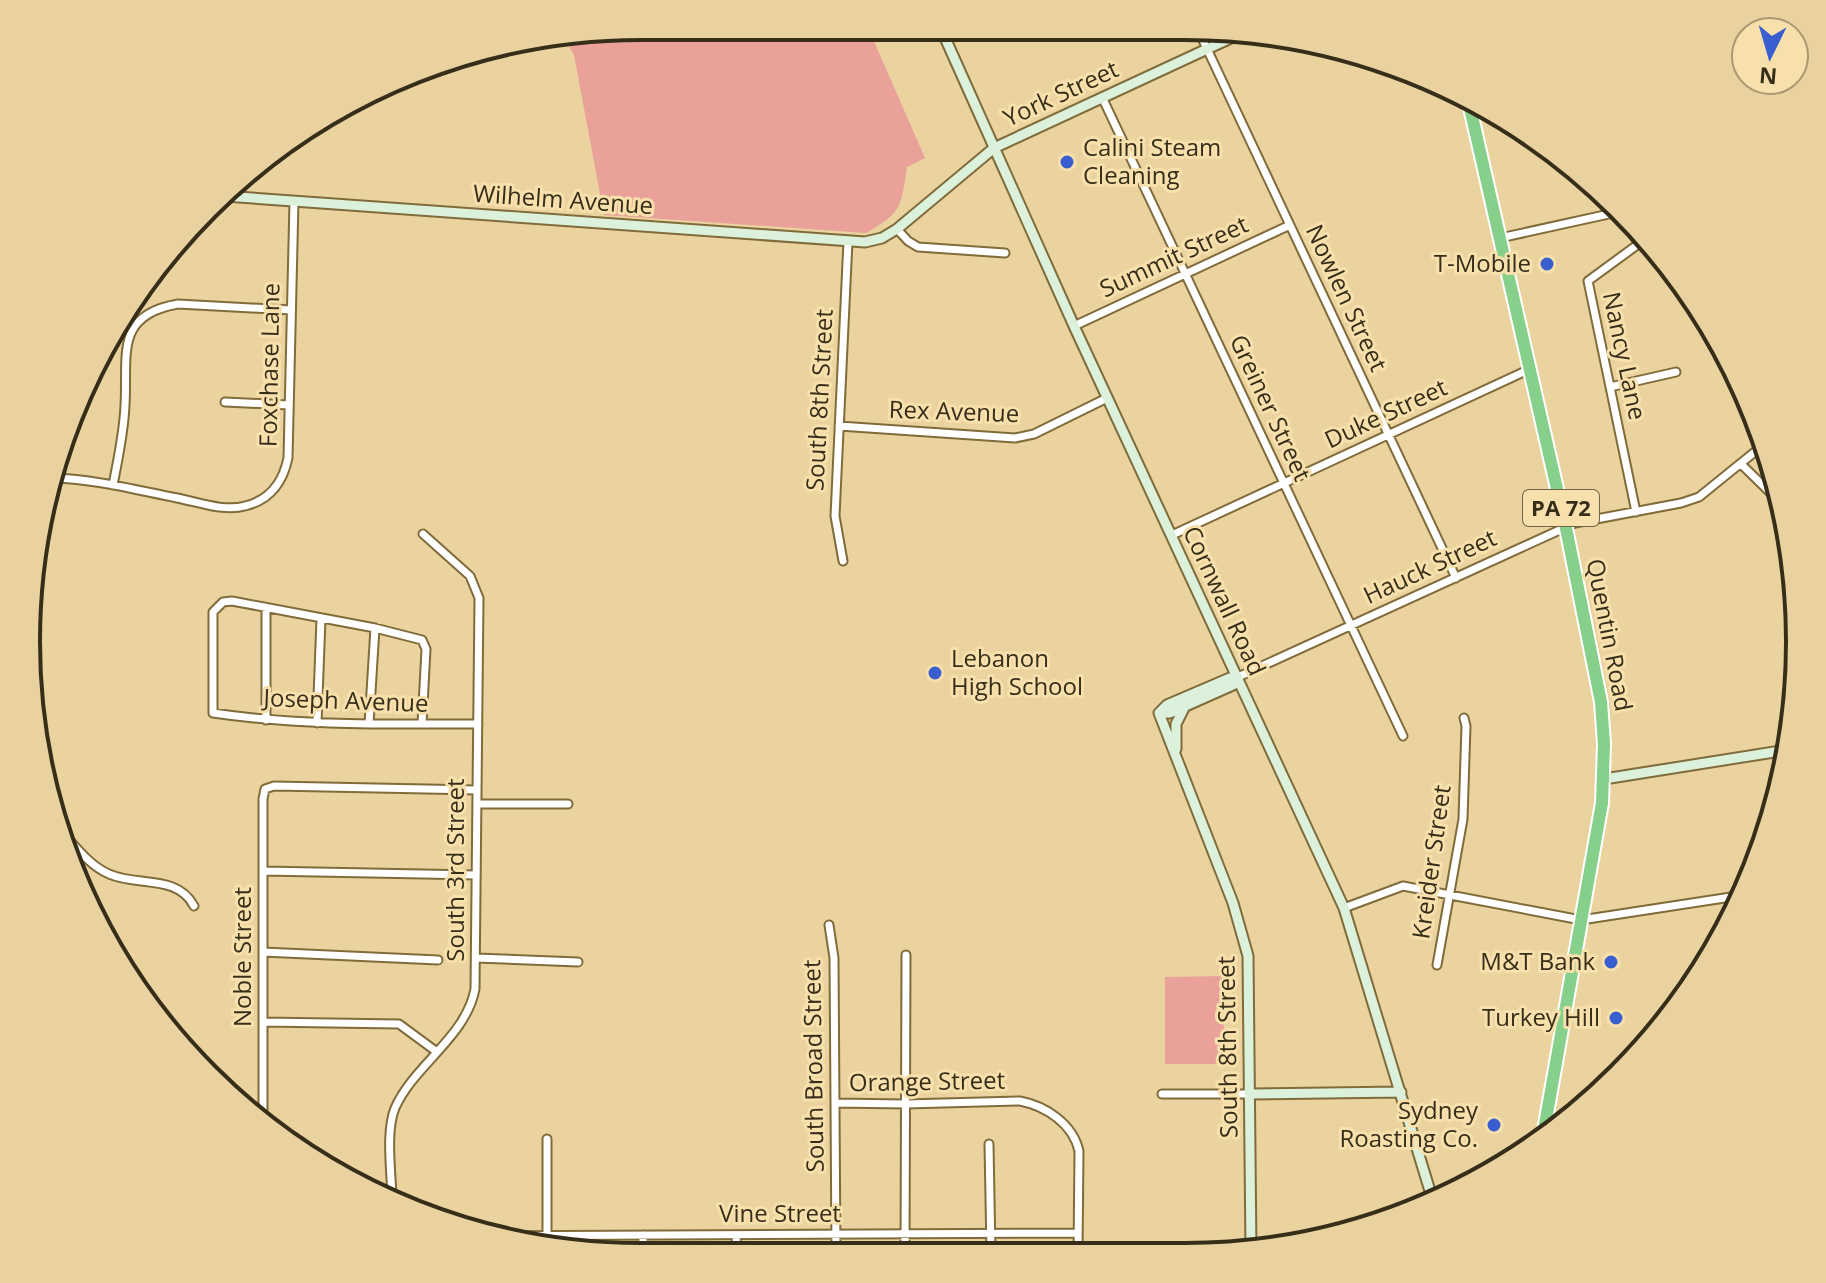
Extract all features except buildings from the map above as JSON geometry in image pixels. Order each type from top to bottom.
[{"type":"highway","name":"Quentin Road","points":[[1471,113],[1566,528],[1601,702],[1604,779],[1545,1123]]},
{"type":"street","name":"Cornwall Road","points":[[946,40],[1107,398],[1344,908],[1430,1190]]},
{"type":"street","name":"Nowlen Street","points":[[1203,40],[1456,578]]},
{"type":"street","name":"York Street","points":[[994,148],[1224,41]]},
{"type":"street","name":"Greiner Street","points":[[1102,97],[1403,736]]},
{"type":"street","name":"Wilhelm Avenue","points":[[237,197],[848,241],[874,240],[897,229],[994,148]]},
{"type":"street","name":"Foxchase Lane","points":[[62,479],[113,485],[221,507],[244,507],[266,498],[283,479],[288,458],[294,201]]},
{"type":"street","points":[[1500,238],[1608,214]]},
{"type":"street","name":"Summit Street","points":[[1074,326],[1290,225]]},
{"type":"street","points":[[897,229],[918,247],[1005,253]]},
{"type":"street","name":"South 8th Street","points":[[843,561],[835,516],[848,241]]},
{"type":"street","name":"Nancy Lane","points":[[1636,512],[1588,281],[1637,245]]},
{"type":"street","points":[[113,485],[125,403],[124,352],[131,331],[143,316],[160,307],[178,304],[291,310]]},
{"type":"street","name":"Duke Street","points":[[1172,535],[1530,369]]},
{"type":"street","points":[[1610,387],[1676,372]]},
{"type":"street","name":"Rex Avenue","points":[[839,426],[1015,438],[1034,434],[1107,398]]},
{"type":"street","points":[[225,402],[289,405]]},
{"type":"street","name":"Hauck Street","points":[[1159,713],[1167,705],[1238,677],[1575,523],[1691,501],[1708,492],[1755,453]]},
{"type":"street","points":[[1742,465],[1767,489]]},
{"type":"street","name":"South 3rd Street","points":[[392,1189],[393,1116],[400,1099],[473,1002],[476,958],[477,591],[463,568],[423,534]]},
{"type":"street","name":"Joseph Avenue","points":[[266,608],[232,601],[223,602],[213,612],[213,713],[317,723],[478,724]]},
{"type":"street","points":[[266,720],[266,608],[422,640],[426,649],[422,724]]},
{"type":"street","points":[[317,723],[321,619]]},
{"type":"street","points":[[369,724],[375,628]]},
{"type":"street","name":"Hauck Street","points":[[1159,713],[1170,713],[1233,685],[1238,677]]},
{"type":"street","points":[[1177,760],[1176,724],[1185,706]]},
{"type":"street","name":"South 8th Street","points":[[1159,713],[1246,944],[1250,985],[1251,1239]]},
{"type":"street","name":"Kreider Street","points":[[1437,965],[1463,819],[1464,718]]},
{"type":"street","points":[[1604,779],[1775,752]]},
{"type":"street","name":"Noble Street","points":[[263,1109],[265,789],[274,786],[477,790]]},
{"type":"street","points":[[477,804],[568,804]]},
{"type":"street","points":[[76,845],[106,873],[181,890],[194,906]]},
{"type":"street","points":[[263,871],[476,875]]},
{"type":"street","points":[[1344,908],[1403,886],[1581,920],[1729,897]]},
{"type":"street","name":"South Broad Street","points":[[829,925],[834,958],[836,1243]]},
{"type":"street","points":[[263,952],[438,960]]},
{"type":"street","points":[[905,1243],[906,955]]},
{"type":"street","points":[[476,958],[578,962]]},
{"type":"street","points":[[263,1022],[399,1024],[437,1052]]},
{"type":"street","points":[[1162,1094],[1401,1092]]},
{"type":"street","name":"Orange Street","points":[[835,1103],[1020,1101],[1036,1104],[1055,1116],[1077,1141],[1077,1233]]},
{"type":"street","points":[[547,1139],[547,1235]]},
{"type":"street","points":[[989,1144],[991,1243]]},
{"type":"street","points":[[1077,1233],[1078,1243]]},
{"type":"street","name":"Vine Street","points":[[552,1236],[1077,1233]]},
{"type":"street","points":[[643,1235],[643,1243]]},
{"type":"street","points":[[736,1235],[736,1243]]},
{"type":"shaded area","points":[[873,40],[925,158],[907,167],[901,200],[893,214],[866,233],[604,215],[574,55],[568,44],[602,41]]},
{"type":"shaded area","points":[[1224,976],[1224,1064],[1165,1064],[1165,977]]},
{"type":"place","name":"Calini Steam Cleaning","points":[[1067,162]]},
{"type":"place","name":"T-Mobile","points":[[1547,264]]},
{"type":"place","name":"Lebanon High School","points":[[935,673]]},
{"type":"place","name":"M&T Bank","points":[[1611,962]]},
{"type":"place","name":"Turkey Hill","points":[[1616,1018]]},
{"type":"place","name":"Sydney Roasting Co.","points":[[1494,1125]]}]
